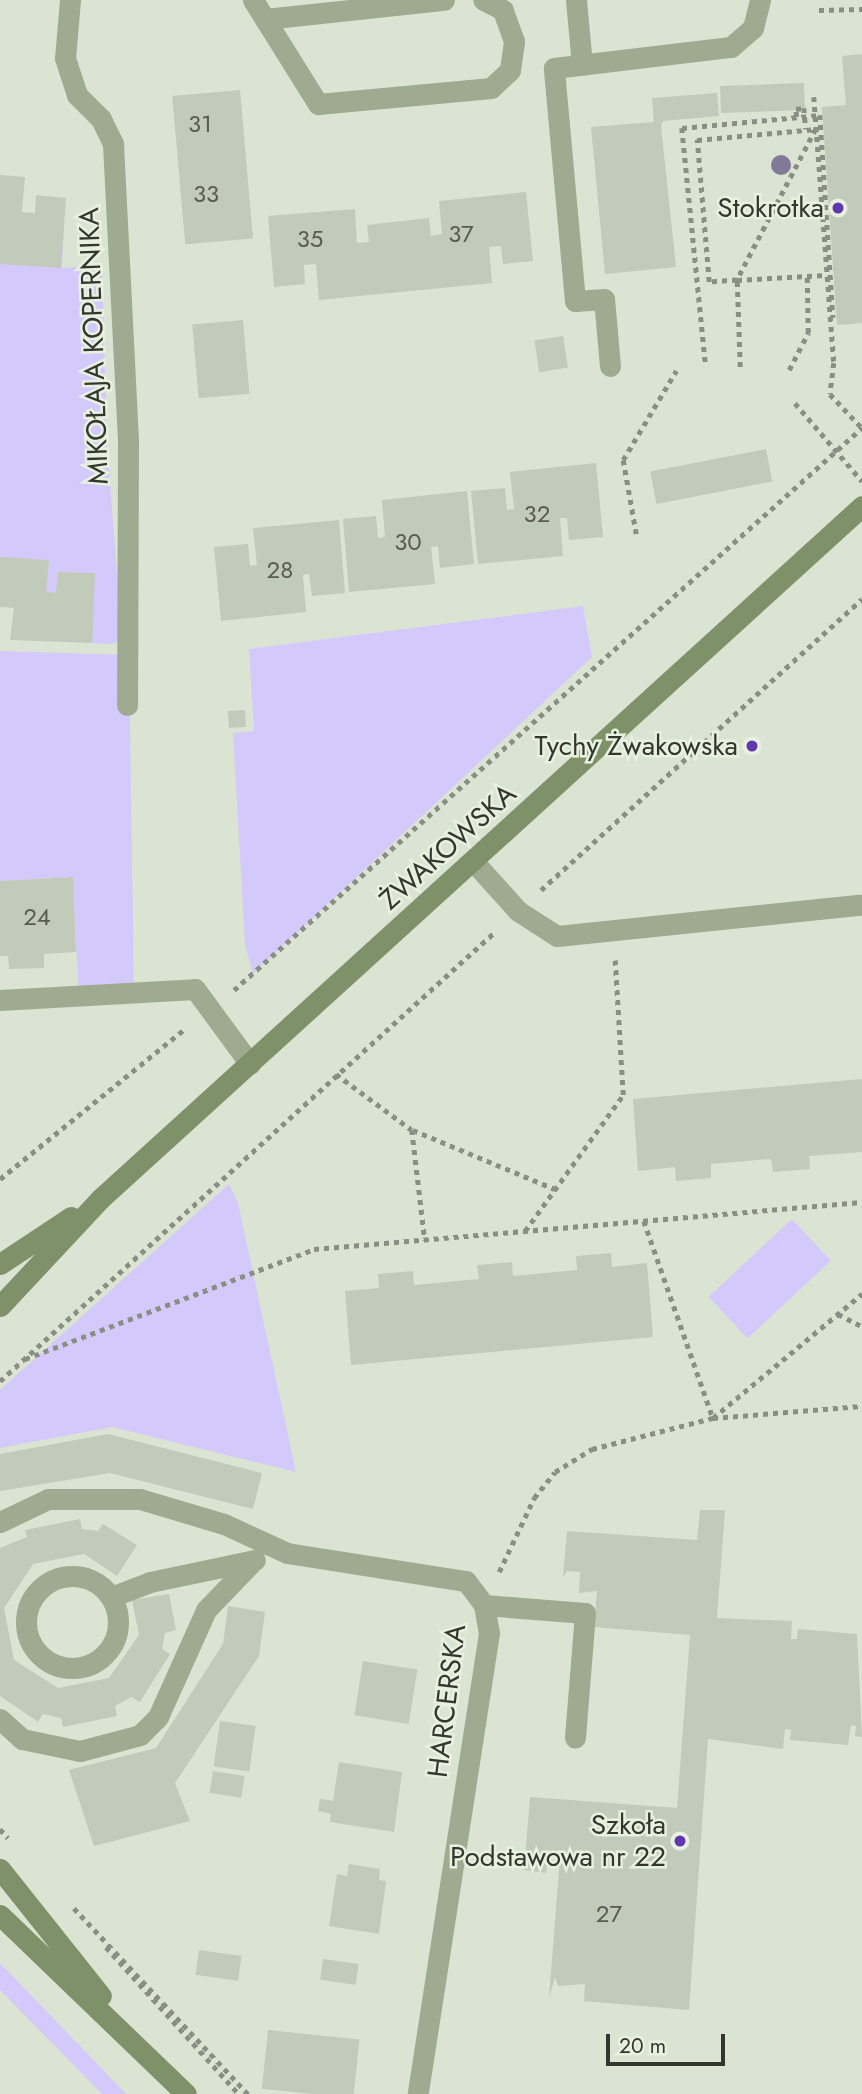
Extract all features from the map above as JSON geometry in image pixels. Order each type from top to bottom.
[{"type":"street","name":"MIKOŁAJA KOPERNIKA","points":[[70,0],[65,58],[77,94],[101,119],[113,144],[128,443],[127,705]]},
{"type":"street","points":[[253,0],[318,104],[491,88],[510,70],[514,41],[503,10],[483,0]]},
{"type":"street","points":[[265,19],[444,0]]},
{"type":"street","points":[[576,0],[582,65]]},
{"type":"street","points":[[610,366],[604,299],[575,301],[554,68],[731,47],[753,28],[760,0]]},
{"type":"street","name":"ŻWAKOWSKA","points":[[0,1306],[100,1199],[862,506]]},
{"type":"street","points":[[474,861],[518,911],[557,936],[859,905]]},
{"type":"street","points":[[0,1000],[195,989],[208,1011],[250,1064]]},
{"type":"street","name":"ŻWAKOWSKA","points":[[0,1264],[100,1199]]},
{"type":"street","points":[[0,1522],[48,1499],[140,1499],[224,1524],[287,1553]]},
{"type":"street","points":[[111,1597],[150,1582],[287,1553]]},
{"type":"street","name":"HARCERSKA","points":[[287,1553],[466,1581],[484,1605],[489,1633],[418,2094]]},
{"type":"street","points":[[0,1719],[22,1739],[80,1751],[141,1735],[158,1717],[206,1610],[254,1560]]},
{"type":"street","points":[[67,1577],[89,1579],[111,1597],[118,1627],[105,1656],[92,1664],[61,1667],[35,1650],[26,1622],[32,1601],[46,1584],[67,1577]]},
{"type":"street","points":[[484,1605],[585,1614],[575,1738]]},
{"type":"street","points":[[0,1869],[151,2057]]},
{"type":"street","points":[[0,1914],[151,2057],[186,2094]]},
{"type":"path","points":[[819,10],[862,9]]},
{"type":"path","points":[[0,1179],[208,1011],[862,428],[830,394],[834,363],[814,97]]},
{"type":"path","points":[[796,117],[796,109],[804,107],[806,129]]},
{"type":"path","points":[[706,367],[682,128],[820,115],[833,318]]},
{"type":"path","points":[[816,129],[697,140],[709,282],[827,275]]},
{"type":"path","points":[[740,367],[737,280],[816,129]]},
{"type":"path","points":[[789,370],[808,333],[807,276]]},
{"type":"path","points":[[636,534],[623,460],[676,371]]},
{"type":"path","points":[[794,403],[862,481]]},
{"type":"path","points":[[0,1381],[862,599]]},
{"type":"path","points":[[525,1232],[623,1095],[613,931]]},
{"type":"path","points":[[336,1074],[412,1130],[555,1189]]},
{"type":"path","points":[[412,1130],[425,1240]]},
{"type":"path","points":[[21,1360],[314,1249],[862,1202]]},
{"type":"path","points":[[644,1221],[713,1418]]},
{"type":"path","points":[[713,1418],[862,1294]]},
{"type":"path","points":[[838,1314],[862,1326]]},
{"type":"path","points":[[484,1605],[534,1498],[555,1472],[592,1449],[713,1418],[862,1406]]},
{"type":"path","points":[[0,1830],[9,1841]]},
{"type":"path","points":[[0,1830],[19,1849]]},
{"type":"path","points":[[239,2094],[65,1900],[248,2094]]},
{"type":"shaded area","points":[[0,216],[64,229],[62,268],[102,265],[107,443],[122,639],[112,644],[92,643],[0,599]]},
{"type":"shaded area","points":[[583,606],[592,657],[253,974],[245,945],[233,733],[254,731],[249,649]]},
{"type":"shaded area","points":[[0,651],[129,655],[134,992],[79,995],[72,877],[0,881]]},
{"type":"shaded area","points":[[229,1184],[238,1203],[296,1472],[112,1427],[0,1448],[0,1390]]},
{"type":"shaded area","points":[[792,1219],[831,1261],[747,1338],[709,1297]]},
{"type":"shaded area","points":[[0,1963],[126,2094],[102,2094],[0,1990]]},
{"type":"building","points":[[862,54],[862,323],[837,325],[822,107],[846,105],[842,56]]},
{"type":"building","points":[[804,83],[805,110],[721,113],[720,86]]},
{"type":"building","points":[[240,90],[253,238],[185,244],[172,96]]},
{"type":"building","points":[[717,93],[719,116],[663,121],[661,126],[676,267],[605,274],[591,127],[654,122],[652,98]]},
{"type":"building","points":[[0,175],[25,177],[22,212],[35,213],[36,195],[66,198],[61,268],[0,264]]},
{"type":"building","points":[[526,192],[533,261],[503,264],[501,246],[489,247],[492,283],[319,300],[316,264],[304,265],[305,284],[274,287],[268,216],[355,209],[357,243],[369,242],[367,225],[429,218],[431,236],[442,234],[439,201]]},
{"type":"building","points":[[243,320],[249,394],[199,398],[192,324]]},
{"type":"building","points":[[563,336],[568,368],[539,372],[534,341]]},
{"type":"building","points":[[766,449],[772,481],[656,504],[650,472]]},
{"type":"building","points":[[596,463],[603,537],[569,540],[567,518],[560,518],[563,556],[478,564],[471,491],[505,488],[507,510],[514,509],[510,472]]},
{"type":"building","points":[[467,491],[474,564],[440,568],[438,546],[431,547],[435,584],[349,592],[343,519],[376,516],[378,538],[385,537],[382,500]]},
{"type":"building","points":[[339,520],[345,593],[312,596],[309,574],[303,575],[306,612],[221,621],[214,547],[248,544],[250,566],[257,565],[253,528]]},
{"type":"building","points":[[0,557],[49,560],[46,592],[56,593],[58,572],[95,573],[92,643],[10,640],[14,608],[0,607]]},
{"type":"building","points":[[245,710],[246,727],[229,728],[228,711]]},
{"type":"building","points":[[73,877],[76,952],[44,954],[44,968],[9,969],[8,956],[0,956],[0,881]]},
{"type":"building","points":[[862,1079],[862,1152],[809,1156],[810,1169],[773,1172],[771,1159],[711,1164],[711,1178],[676,1181],[675,1167],[638,1171],[633,1099]]},
{"type":"building","points":[[611,1253],[612,1267],[647,1263],[653,1337],[351,1365],[345,1291],[379,1288],[378,1274],[413,1271],[414,1285],[479,1279],[477,1265],[512,1262],[513,1276],[577,1270],[576,1256]]},
{"type":"building","points":[[108,1434],[262,1473],[253,1509],[110,1473],[0,1491],[0,1454]]},
{"type":"building","points":[[700,1510],[725,1510],[717,1618],[792,1621],[791,1639],[797,1639],[798,1629],[857,1634],[862,1737],[855,1736],[856,1726],[851,1725],[848,1745],[790,1740],[791,1730],[785,1729],[783,1749],[708,1739],[689,2010],[584,2001],[585,1984],[558,1986],[555,1977],[549,1998],[560,1857],[548,1856],[546,1873],[524,1870],[530,1797],[677,1808],[690,1635],[594,1627],[597,1591],[579,1593],[580,1572],[567,1571],[563,1577],[567,1531],[697,1540]]},
{"type":"building","points":[[80,1519],[82,1529],[98,1531],[103,1524],[137,1545],[117,1576],[84,1554],[33,1564],[4,1608],[14,1660],[58,1688],[109,1678],[139,1635],[132,1600],[169,1594],[176,1630],[165,1633],[162,1649],[170,1654],[140,1702],[131,1697],[115,1706],[117,1716],[63,1727],[61,1718],[43,1714],[38,1722],[0,1696],[0,1548],[27,1537],[25,1530]]},
{"type":"building","points":[[228,1606],[265,1612],[259,1656],[175,1783],[190,1821],[94,1846],[69,1770],[156,1748],[223,1644]]},
{"type":"building","points":[[363,1661],[417,1670],[409,1724],[354,1715]]},
{"type":"building","points":[[220,1721],[256,1726],[249,1772],[214,1767]]},
{"type":"building","points":[[339,1762],[402,1772],[394,1832],[330,1822],[331,1814],[318,1811],[320,1799],[333,1801]]},
{"type":"building","points":[[213,1771],[245,1776],[241,1798],[210,1793]]},
{"type":"building","points":[[349,1864],[380,1869],[379,1880],[386,1881],[379,1934],[329,1926],[337,1874],[347,1876]]},
{"type":"building","points":[[199,1950],[242,1956],[238,1981],[196,1975]]},
{"type":"building","points":[[323,1959],[359,1964],[356,1985],[320,1980]]},
{"type":"building","points":[[268,2030],[359,2040],[354,2094],[312,2094],[262,2089]]},
{"type":"place","name":"Stokrotka","points":[[838,208]]},
{"type":"place","name":"Tychy Żwakowska","points":[[752,746]]},
{"type":"place","name":"Szkoła Podstawowa nr 22","points":[[680,1841]]}]
